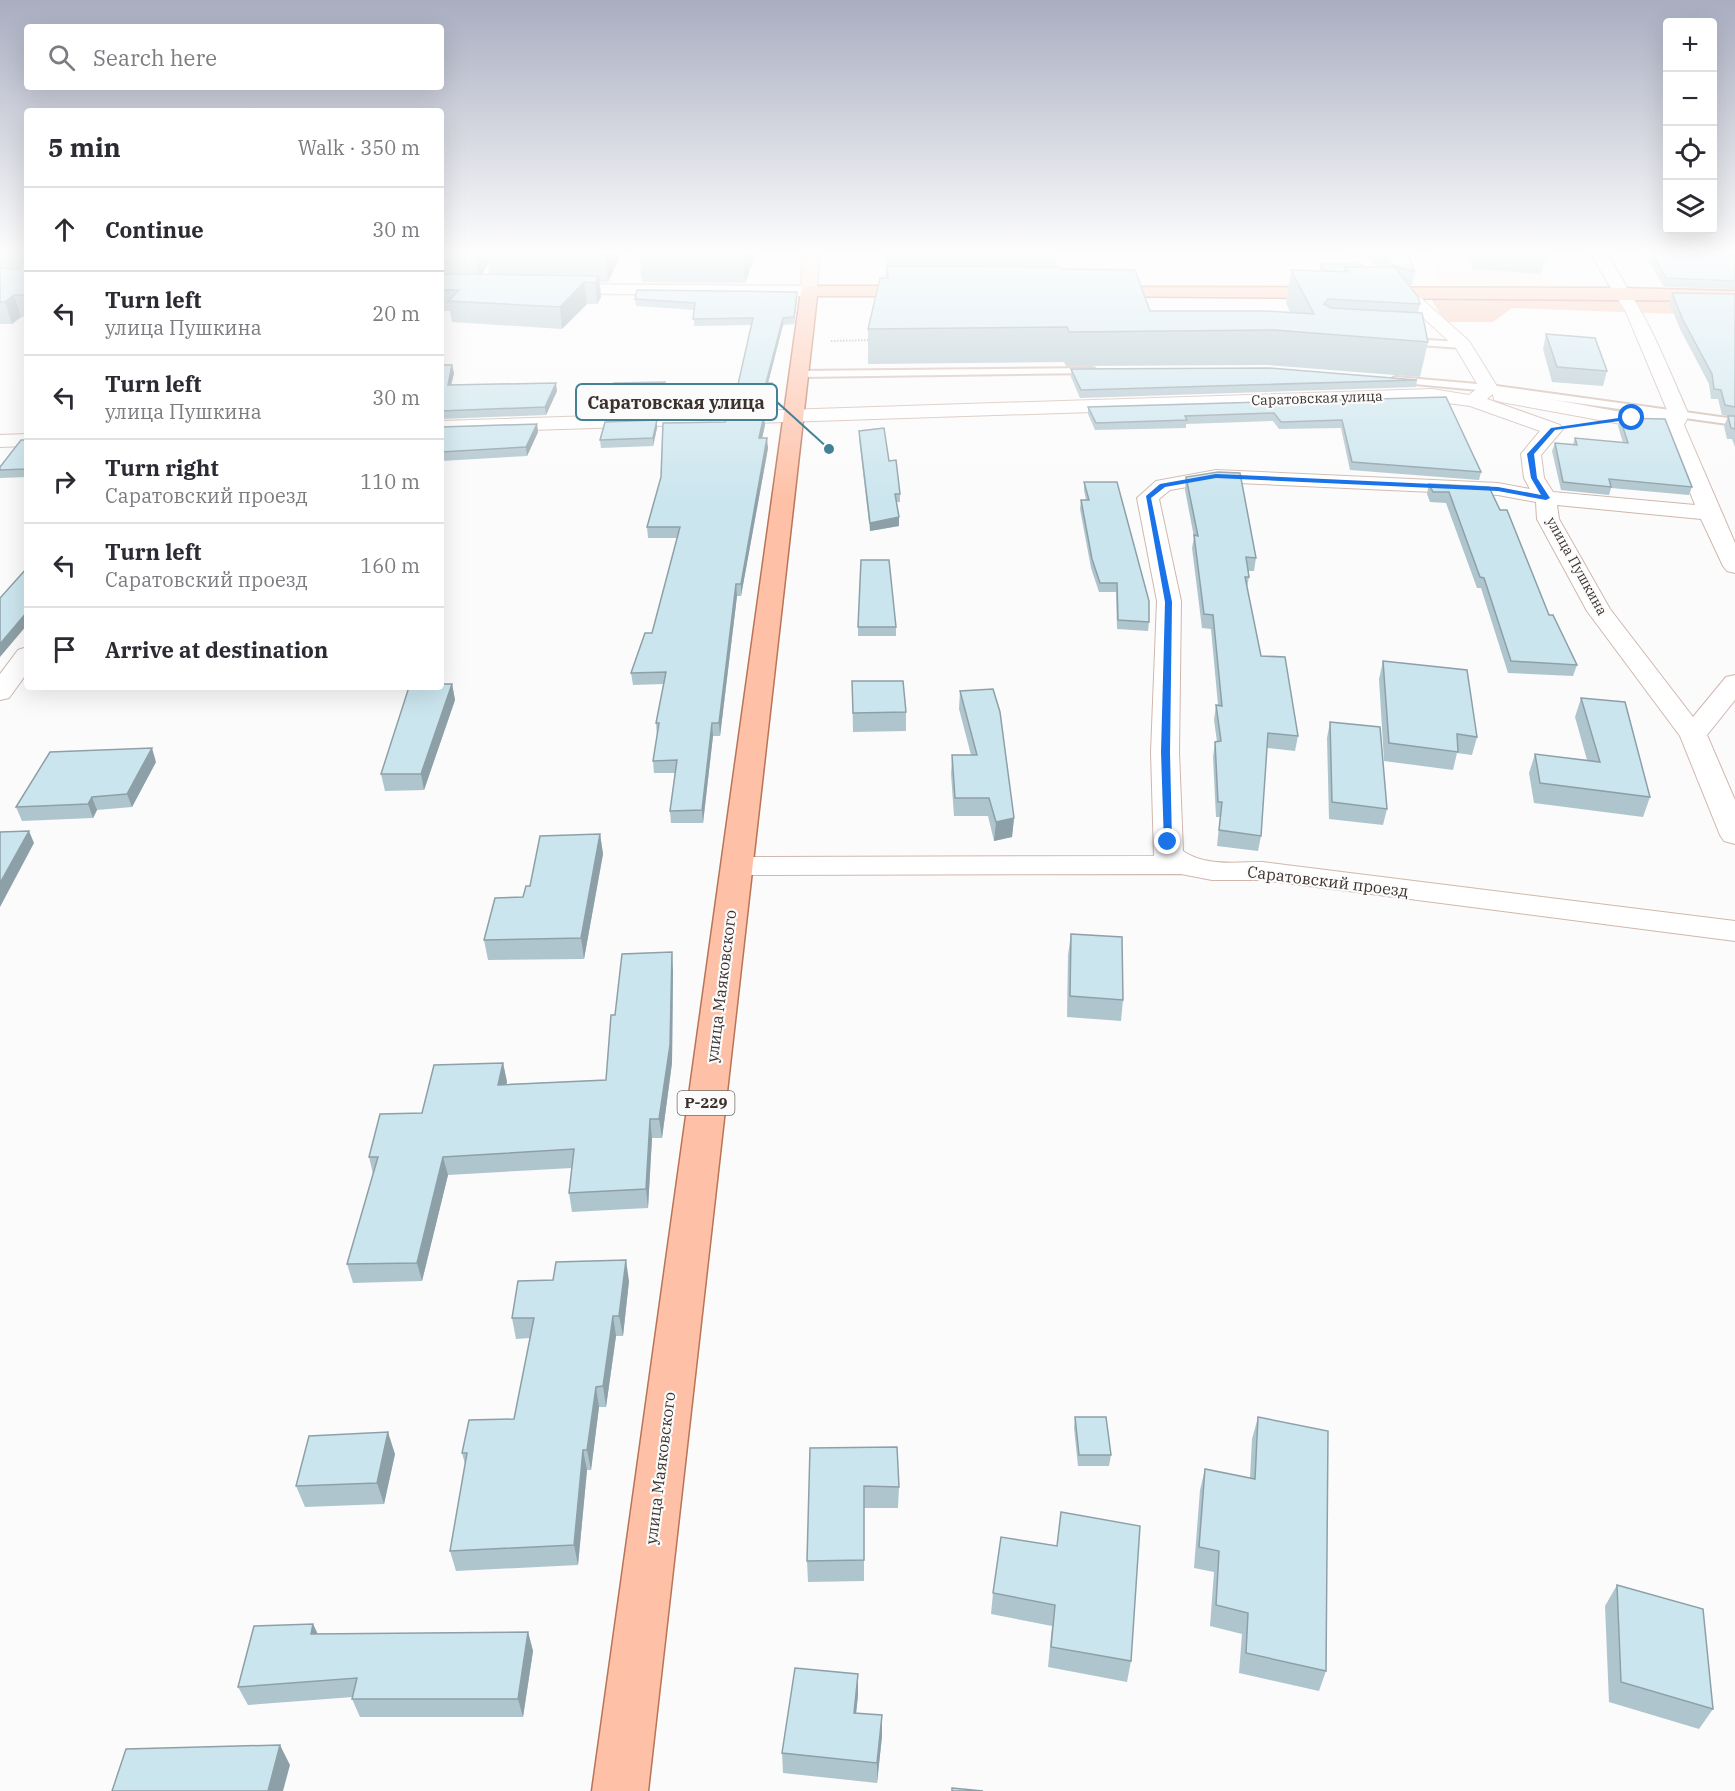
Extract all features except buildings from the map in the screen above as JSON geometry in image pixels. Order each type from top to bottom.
[{"type":"main road","name":"улица Маяковского","points":[[620,1791],[804,337]]},
{"type":"street","points":[[1454,337],[1463,345],[1480,395],[1553,429],[1621,418],[1679,416]]},
{"type":"street","points":[[1645,337],[1679,416]]},
{"type":"street","points":[[1480,395],[1542,402],[1621,418]]},
{"type":"street","name":"Саратовская улица","points":[[444,427],[1480,395]]},
{"type":"street","points":[[1679,416],[1674,425],[1709,513],[1735,566]]},
{"type":"street","name":"улица Пушкина","points":[[1553,429],[1531,454],[1534,478],[1546,498],[1548,519],[1599,611],[1692,735],[1735,835]]},
{"type":"street","points":[[0,441],[24,440]]},
{"type":"street","points":[[1179,865],[1168,854],[1165,752],[1168,602],[1148,498],[1162,485],[1216,476],[1498,489],[1546,498],[1709,513]]},
{"type":"street","points":[[0,692],[24,659]]},
{"type":"street","points":[[1692,735],[1735,683]]},
{"type":"street","name":"Саратовский проезд","points":[[736,866],[1179,865],[1196,870],[1262,871],[1735,931]]},
{"type":"lane","points":[[1394,341],[1463,345]]},
{"type":"lane","points":[[799,374],[1104,371]]},
{"type":"lane","points":[[1384,379],[1480,395],[1735,422]]},
{"type":"path","points":[[803,341],[874,340]]},
{"type":"place","name":"Саратовская улица","points":[[829,449]]},
{"type":"route","points":[[1168,842],[1165,752],[1168,602],[1148,498],[1162,485],[1193,478],[1216,476],[1498,489],[1546,498],[1534,478],[1531,454],[1553,429],[1632,418]]}]
